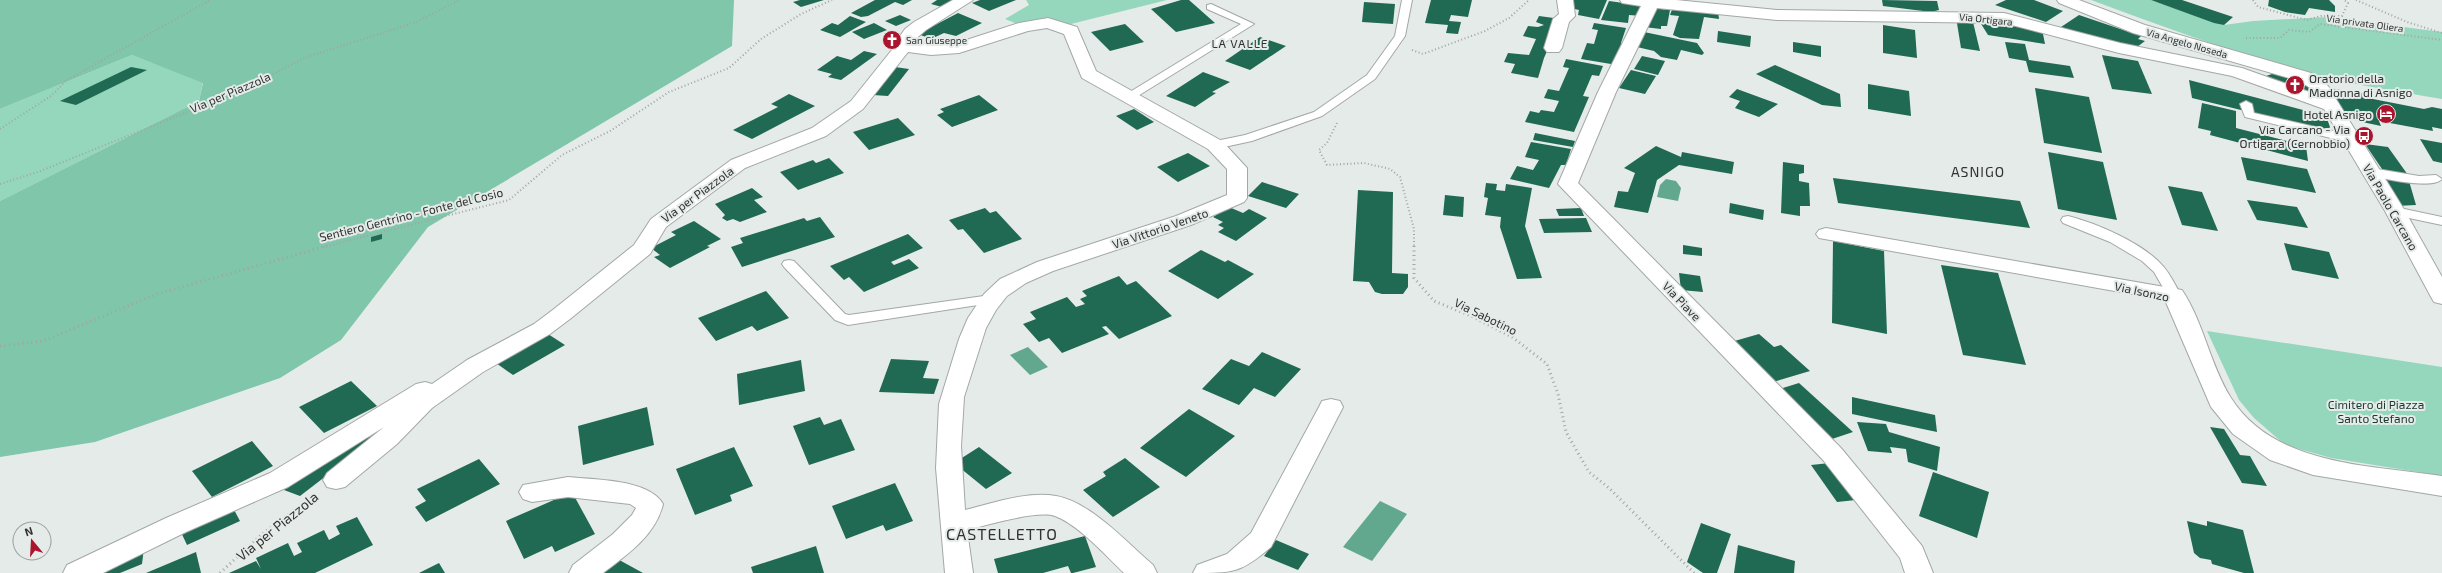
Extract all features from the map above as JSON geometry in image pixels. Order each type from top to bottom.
[{"type":"street","points":[[904,46],[903,43],[911,33],[965,0]]},
{"type":"street","points":[[1553,48],[1561,19],[1566,16],[1565,0]]},
{"type":"street","name":"Via Ortigara","points":[[1628,0],[1785,15],[1964,16],[2004,18],[2119,48],[2236,72],[2332,106]]},
{"type":"street","name":"Via Angelo Noseda","points":[[2065,0],[2138,29],[2284,70],[2310,80]]},
{"type":"street","name":"Via Piave","points":[[1652,3],[1607,92],[1568,184],[1832,454],[1912,554],[1919,573]]},
{"type":"street","name":"Via Vittorio Veneto","points":[[904,46],[931,50],[958,48],[1025,27],[1048,23],[1071,31],[1088,74],[1215,145],[1237,168],[1237,198],[1205,214],[1093,250],[1017,278],[991,299],[975,326],[951,403],[949,480],[959,573]]},
{"type":"street","name":"Via per Piazzola","points":[[475,366],[542,328],[562,314],[642,249],[658,223],[738,164],[812,135],[857,105],[904,46]]},
{"type":"street","name":"Via Paolo Carcano","points":[[2310,80],[2319,86],[2332,106],[2395,211],[2442,297]]},
{"type":"street","name":"Via Isonzo","points":[[1826,234],[2174,295],[2220,401],[2242,428],[2279,454],[2313,466],[2442,486]]},
{"type":"street","points":[[336,480],[388,438],[423,402],[475,366]]},
{"type":"street","points":[[77,573],[176,525],[279,480],[390,410],[450,376],[475,366]]},
{"type":"street","points":[[1207,573],[1228,567],[1244,559],[1262,540],[1331,407]]},
{"type":"street","points":[[532,492],[568,487],[636,495],[650,504],[650,510],[641,525],[583,573]]},
{"type":"street","points":[[953,524],[1022,508],[1055,506],[1070,512],[1143,573]]},
{"type":"lane","points":[[1215,145],[1248,138],[1318,114],[1372,77],[1400,36],[1407,0]]},
{"type":"lane","points":[[1129,97],[1249,24],[1211,7]]},
{"type":"lane","points":[[2246,104],[2249,115],[2351,139]]},
{"type":"lane","points":[[2371,172],[2419,180],[2436,179]]},
{"type":"lane","points":[[2395,211],[2442,221]]},
{"type":"lane","points":[[2068,220],[2123,244],[2145,257],[2157,267],[2174,295]]},
{"type":"lane","points":[[789,264],[840,317],[848,320],[933,306],[991,299]]},
{"type":"path","points":[[0,129],[50,96],[67,80],[210,0]]},
{"type":"path","name":"Via per Piazzola","points":[[0,184],[38,172],[247,88],[304,58],[416,22],[460,0]]},
{"type":"path","name":"Sentiero Gentrino - Fonte del Cosio","points":[[0,346],[43,341],[157,294],[268,261],[509,200],[562,155],[610,131],[669,92],[729,68],[761,39],[800,14],[832,0]]},
{"type":"path","points":[[1423,54],[1485,30],[1509,18],[1529,0]]},
{"type":"path","points":[[2253,0],[2258,7],[2286,16],[2307,20],[2321,16],[2342,16],[2348,3],[2344,0]]},
{"type":"path","points":[[2356,0],[2407,22],[2442,33]]},
{"type":"path","name":"Via privata Oliera","points":[[2239,39],[2280,38],[2289,30],[2309,32],[2320,24],[2442,40]]},
{"type":"path","name":"Via Sabotino","points":[[1340,119],[1331,132],[1327,143],[1319,150],[1327,165],[1364,163],[1390,169],[1400,178],[1414,229],[1414,278],[1434,301],[1470,316],[1512,337],[1547,364],[1558,394],[1566,432],[1589,472],[1609,488],[1660,542],[1694,573]]},
{"type":"path","name":"Via per Piazzola","points":[[220,573],[261,535],[336,480]]},
{"type":"green space","points":[[1026,0],[1167,0],[1059,27],[1025,27],[1005,19],[1029,5]]},
{"type":"green space","points":[[2091,0],[2151,0],[2224,25],[2253,21],[2327,17],[2442,32],[2442,99],[2344,82],[2287,68],[2164,27]]},
{"type":"green space","points":[[132,55],[203,82],[199,101],[0,201],[0,109]]},
{"type":"green space","name":"Cimitero di Piazza Santo Stefano","points":[[2207,331],[2442,367],[2442,476],[2331,458],[2285,445],[2254,418],[2239,400]]},
{"type":"shaded area","points":[[0,0],[734,0],[732,46],[428,227],[341,340],[280,378],[95,442],[0,457],[0,201],[199,101],[203,83],[132,55],[0,109]]},
{"type":"shaded area","points":[[1666,179],[1676,181],[1681,188],[1678,201],[1657,197],[1660,185]]},
{"type":"shaded area","points":[[1028,347],[1048,367],[1030,375],[1010,355]]},
{"type":"shaded area","points":[[1380,501],[1407,514],[1372,561],[1343,547]]},
{"type":"building","points":[[800,0],[824,0],[801,7],[793,2]]},
{"type":"building","points":[[875,0],[912,0],[903,5],[895,2],[868,16],[861,17],[851,13]]},
{"type":"building","points":[[937,0],[955,0],[942,7],[931,4]]},
{"type":"building","points":[[980,0],[1016,0],[989,11],[972,3]]},
{"type":"building","points":[[1181,0],[1189,0],[1215,23],[1176,32],[1151,9]]},
{"type":"building","points":[[1431,0],[1472,0],[1468,17],[1451,15],[1449,21],[1461,22],[1458,34],[1446,33],[1448,25],[1425,23]]},
{"type":"building","points":[[1572,0],[1607,0],[1599,19],[1578,15],[1579,10],[1570,8]]},
{"type":"building","points":[[1882,0],[1937,1],[1939,10],[1931,12],[1883,6]]},
{"type":"building","points":[[2006,0],[2034,0],[2063,11],[2046,22],[1995,5]]},
{"type":"building","points":[[2151,0],[2182,0],[2233,17],[2224,25],[2214,23]]},
{"type":"building","points":[[2269,0],[2329,0],[2335,6],[2335,12],[2309,8],[2305,15],[2285,12],[2268,6]]},
{"type":"building","points":[[1609,1],[1645,6],[1642,16],[1629,15],[1628,23],[1601,20]]},
{"type":"building","points":[[1364,2],[1395,4],[1393,24],[1362,22]]},
{"type":"building","points":[[1673,7],[1718,11],[1719,19],[1704,17],[1699,39],[1680,38],[1673,35],[1679,16],[1670,15]]},
{"type":"building","points":[[1651,8],[1670,10],[1667,26],[1661,26],[1661,29],[1644,27]]},
{"type":"building","points":[[958,13],[982,23],[956,36],[944,33],[931,39],[918,34]]},
{"type":"building","points":[[900,15],[911,20],[896,26],[885,21]]},
{"type":"building","points":[[2079,15],[2141,36],[2138,39],[2145,41],[2137,47],[2129,45],[2123,47],[2061,27]]},
{"type":"building","points":[[850,16],[866,22],[840,37],[820,30],[832,23],[838,25]]},
{"type":"building","points":[[1539,16],[1561,19],[1544,58],[1538,78],[1511,73],[1515,64],[1504,62],[1508,53],[1529,55],[1536,39],[1523,36],[1528,26],[1538,27],[1544,25],[1536,22]]},
{"type":"building","points":[[1956,17],[1972,18],[1980,51],[1961,48]]},
{"type":"building","points":[[1978,19],[2042,29],[2045,44],[1988,35]]},
{"type":"building","points":[[874,23],[887,30],[864,39],[852,32]]},
{"type":"building","points":[[1594,23],[1626,28],[1621,43],[1624,43],[1617,65],[1581,59],[1587,43],[1594,44],[1598,30],[1592,29]]},
{"type":"building","points":[[1125,24],[1144,42],[1110,51],[1091,32]]},
{"type":"building","points":[[1883,25],[1915,30],[1917,58],[1883,53]]},
{"type":"building","points":[[1718,31],[1751,36],[1750,47],[1717,42]]},
{"type":"building","points":[[1644,32],[1697,43],[1704,53],[1702,55],[1681,50],[1677,60],[1661,57],[1654,51],[1637,47]]},
{"type":"building","name":"San Giuseppe","points":[[890,37],[899,40],[893,44],[884,41]]},
{"type":"building","points":[[1260,37],[1286,46],[1250,70],[1225,61]]},
{"type":"building","points":[[1793,42],[1821,46],[1821,57],[1793,52]]},
{"type":"building","points":[[2005,42],[2025,44],[2029,60],[2070,66],[2074,78],[2029,72],[2026,61],[2009,58]]},
{"type":"building","points":[[864,51],[877,54],[841,80],[828,77],[832,74],[817,70],[837,56],[851,60]]},
{"type":"building","points":[[2102,55],[2138,61],[2152,94],[2112,89]]},
{"type":"building","points":[[1642,56],[1665,61],[1658,75],[1634,69]]},
{"type":"building","points":[[1566,59],[1603,66],[1599,76],[1592,75],[1583,96],[1589,97],[1574,132],[1525,122],[1530,111],[1539,113],[1541,110],[1554,112],[1559,101],[1544,98],[1548,89],[1559,91],[1569,68],[1563,67]]},
{"type":"building","points":[[1775,65],[1840,94],[1841,107],[1822,105],[1756,74]]},
{"type":"building","points":[[131,67],[147,70],[76,105],[60,101]]},
{"type":"building","points":[[895,67],[909,69],[888,96],[873,95]]},
{"type":"building","points":[[1631,70],[1656,76],[1645,94],[1619,88]]},
{"type":"building","points":[[1203,72],[1230,82],[1212,92],[1216,93],[1195,107],[1166,96]]},
{"type":"building","name":"Oratorio della Madonna di Asnigo","points":[[2275,73],[2290,77],[2321,91],[2310,96],[2263,77]]},
{"type":"building","points":[[2189,80],[2326,116],[2330,127],[2328,130],[2323,130],[2192,98]]},
{"type":"building","points":[[1868,84],[1909,91],[1911,116],[1868,109]]},
{"type":"building","points":[[2035,88],[2089,97],[2102,153],[2044,143]]},
{"type":"building","name":"Hotel Asnigo","points":[[2328,88],[2369,94],[2373,99],[2424,109],[2432,107],[2442,109],[2442,129],[2432,127],[2433,131],[2379,121],[2381,126],[2348,119]]},
{"type":"building","points":[[1737,89],[1778,104],[1759,117],[1735,108],[1740,101],[1729,97]]},
{"type":"building","points":[[789,94],[815,106],[752,139],[733,130],[778,107],[771,104]]},
{"type":"building","points":[[979,95],[998,110],[952,127],[937,115],[944,112],[940,109]]},
{"type":"building","points":[[2202,103],[2236,111],[2236,128],[2306,146],[2308,161],[2210,135],[2211,131],[2198,128]]},
{"type":"building","points":[[1134,109],[1154,122],[1137,130],[1116,116]]},
{"type":"building","points":[[898,118],[915,135],[869,150],[853,132]]},
{"type":"building","points":[[1535,133],[1575,141],[1573,147],[1533,140]]},
{"type":"building","points":[[2420,139],[2442,143],[2442,163],[2433,161]]},
{"type":"building","points":[[1531,142],[1571,149],[1566,165],[1561,165],[1549,188],[1510,179],[1517,166],[1533,170],[1539,160],[1525,157]]},
{"type":"building","points":[[2365,144],[2388,147],[2408,175],[2384,172]]},
{"type":"building","points":[[1656,146],[1681,157],[1682,152],[1734,162],[1732,174],[1679,165],[1657,180],[1648,213],[1614,207],[1618,191],[1628,192],[1635,173],[1624,168]]},
{"type":"building","points":[[2048,152],[2103,162],[2117,220],[2058,209]]},
{"type":"building","points":[[1188,153],[1210,166],[1178,182],[1157,167]]},
{"type":"building","points":[[2241,157],[2307,169],[2316,193],[2247,180]]},
{"type":"building","points":[[829,158],[844,173],[798,190],[780,172],[813,160],[816,163]]},
{"type":"building","points":[[1783,162],[1804,165],[1804,173],[1799,174],[1799,181],[1809,183],[1810,206],[1800,206],[1800,216],[1781,213]]},
{"type":"building","points":[[1833,178],[2020,201],[2030,228],[1838,203]]},
{"type":"building","points":[[2386,178],[2409,181],[2416,205],[2396,206]]},
{"type":"building","points":[[1262,182],[1299,194],[1286,208],[1248,196]]},
{"type":"building","points":[[1486,183],[1497,184],[1496,190],[1505,191],[1506,184],[1532,188],[1525,226],[1542,278],[1517,279],[1500,227],[1501,217],[1485,215],[1488,198],[1484,197]]},
{"type":"building","points":[[2168,186],[2202,192],[2218,231],[2182,225]]},
{"type":"building","points":[[752,188],[763,197],[754,200],[767,212],[740,222],[733,219],[727,221],[722,218],[725,215],[715,204]]},
{"type":"building","points":[[1358,190],[1393,192],[1392,273],[1408,274],[1408,287],[1403,294],[1382,294],[1375,292],[1369,282],[1353,281]]},
{"type":"building","points":[[1445,195],[1464,197],[1463,217],[1443,215]]},
{"type":"building","points":[[2247,200],[2297,207],[2308,228],[2257,220]]},
{"type":"building","points":[[1730,203],[1764,210],[1763,220],[1729,213]]},
{"type":"building","points":[[1229,207],[1243,213],[1249,209],[1267,218],[1236,241],[1218,232],[1224,228],[1218,225],[1223,222],[1213,217]]},
{"type":"building","points":[[985,208],[990,213],[996,211],[1022,239],[984,253],[963,229],[958,230],[949,220]]},
{"type":"building","points":[[1581,208],[1584,216],[1559,216],[1556,209]]},
{"type":"building","points":[[820,217],[835,237],[742,267],[731,247],[743,243],[740,238],[804,218],[807,221]]},
{"type":"building","points":[[1586,218],[1592,232],[1544,233],[1539,219]]},
{"type":"building","points":[[694,221],[721,239],[707,246],[710,247],[670,268],[654,257],[660,255],[651,248],[676,235],[671,232]]},
{"type":"building","points":[[382,234],[382,239],[371,242],[371,237]]},
{"type":"building","points":[[908,234],[923,248],[891,262],[894,265],[909,259],[919,268],[864,292],[849,277],[844,280],[830,266]]},
{"type":"building","points":[[1833,241],[1884,251],[1887,334],[1832,323]]},
{"type":"building","points":[[2284,243],[2329,252],[2339,279],[2292,270]]},
{"type":"building","points":[[1683,245],[1702,248],[1702,256],[1683,254]]},
{"type":"building","points":[[1201,250],[1225,262],[1228,260],[1254,274],[1218,299],[1168,271]]},
{"type":"building","points":[[1941,265],[1998,273],[2026,365],[1963,355]]},
{"type":"building","points":[[1679,273],[1700,276],[1703,292],[1681,290]]},
{"type":"building","points":[[1119,276],[1127,285],[1136,281],[1172,316],[1119,339],[1106,326],[1102,327],[1109,334],[1062,353],[1049,338],[1039,342],[1023,324],[1036,319],[1030,312],[1067,297],[1076,307],[1085,304],[1080,299],[1087,296],[1082,291]]},
{"type":"building","points":[[766,291],[789,318],[757,331],[752,326],[716,341],[698,318]]},
{"type":"building","points":[[548,334],[565,345],[513,375],[496,363]]},
{"type":"building","points":[[1759,334],[1774,347],[1781,345],[1810,371],[1773,382],[1731,342]]},
{"type":"building","points":[[1262,352],[1301,369],[1275,397],[1254,388],[1239,405],[1202,389],[1231,359],[1249,366]]},
{"type":"building","points":[[891,359],[929,361],[923,378],[939,379],[934,394],[879,392]]},
{"type":"building","points":[[801,360],[805,391],[739,405],[737,374]]},
{"type":"building","points":[[351,381],[377,406],[324,433],[299,407]]},
{"type":"building","points":[[1799,383],[1853,432],[1829,440],[1776,390]]},
{"type":"building","points":[[1852,397],[1935,415],[1937,432],[1852,414]]},
{"type":"building","points":[[647,407],[654,445],[583,465],[578,426]]},
{"type":"building","points":[[1189,409],[1235,436],[1186,477],[1140,448]]},
{"type":"building","points":[[820,417],[824,425],[841,419],[855,450],[809,465],[793,426]]},
{"type":"building","points":[[1857,422],[1886,424],[1889,432],[1940,447],[1937,471],[1908,462],[1906,449],[1890,447],[1892,453],[1868,451]]},
{"type":"building","points":[[368,426],[383,432],[300,496],[284,490]]},
{"type":"building","points":[[2210,427],[2224,429],[2240,455],[2250,456],[2267,486],[2242,483]]},
{"type":"building","points":[[252,441],[273,466],[212,497],[192,471]]},
{"type":"building","points":[[734,447],[753,486],[730,495],[732,501],[695,515],[676,469]]},
{"type":"building","points":[[979,447],[1012,473],[986,489],[954,463]]},
{"type":"building","points":[[1125,458],[1160,487],[1113,517],[1083,490],[1106,476],[1103,472]]},
{"type":"building","points":[[479,459],[500,484],[426,522],[415,507],[426,501],[417,489]]},
{"type":"building","points":[[1830,463],[1856,500],[1837,502],[1811,465]]},
{"type":"building","points":[[1933,472],[1989,492],[1977,538],[1919,516]]},
{"type":"building","points":[[895,483],[913,521],[886,531],[883,525],[846,539],[832,506]]},
{"type":"building","points":[[572,492],[595,534],[555,552],[552,546],[524,559],[506,521]]},
{"type":"building","points":[[232,506],[240,521],[187,545],[180,530]]},
{"type":"building","points":[[357,517],[373,545],[315,573],[229,573],[256,561],[261,569],[256,558],[288,543],[294,556],[302,552],[297,543],[324,530],[329,540],[340,534],[336,526]]},
{"type":"building","points":[[2187,521],[2207,526],[2207,521],[2243,530],[2254,573],[2244,573],[2212,564],[2211,560],[2200,558],[2194,553]]},
{"type":"building","points":[[1701,523],[1731,534],[1717,573],[1703,573],[1687,562]]},
{"type":"building","points":[[1085,536],[1096,567],[1073,573],[1071,573],[1068,566],[1043,573],[998,573],[994,559]]},
{"type":"building","points":[[1276,540],[1309,554],[1298,570],[1264,556]]},
{"type":"building","points":[[1738,545],[1795,561],[1794,573],[1734,573]]},
{"type":"building","points":[[816,546],[824,573],[753,573],[751,567]]},
{"type":"building","points":[[144,548],[142,564],[120,573],[103,573]]},
{"type":"building","points":[[196,552],[201,573],[146,573]]},
{"type":"building","points":[[612,556],[643,573],[590,573]]},
{"type":"building","points":[[439,563],[445,573],[419,573]]},
{"type":"place","name":"San Giuseppe","points":[[892,40]]},
{"type":"place","name":"Oratorio della Madonna di Asnigo","points":[[2295,85]]},
{"type":"place","name":"Hotel Asnigo","points":[[2386,114]]},
{"type":"place","name":"Via Carcano - Via Ortigara (Cernobbio)","points":[[2364,136]]},
{"type":"district","name":"LA VALLE","points":[[1240,43]]},
{"type":"district","name":"ASNIGO","points":[[1978,171]]},
{"type":"district","name":"CASTELLETTO","points":[[1002,533]]}]
